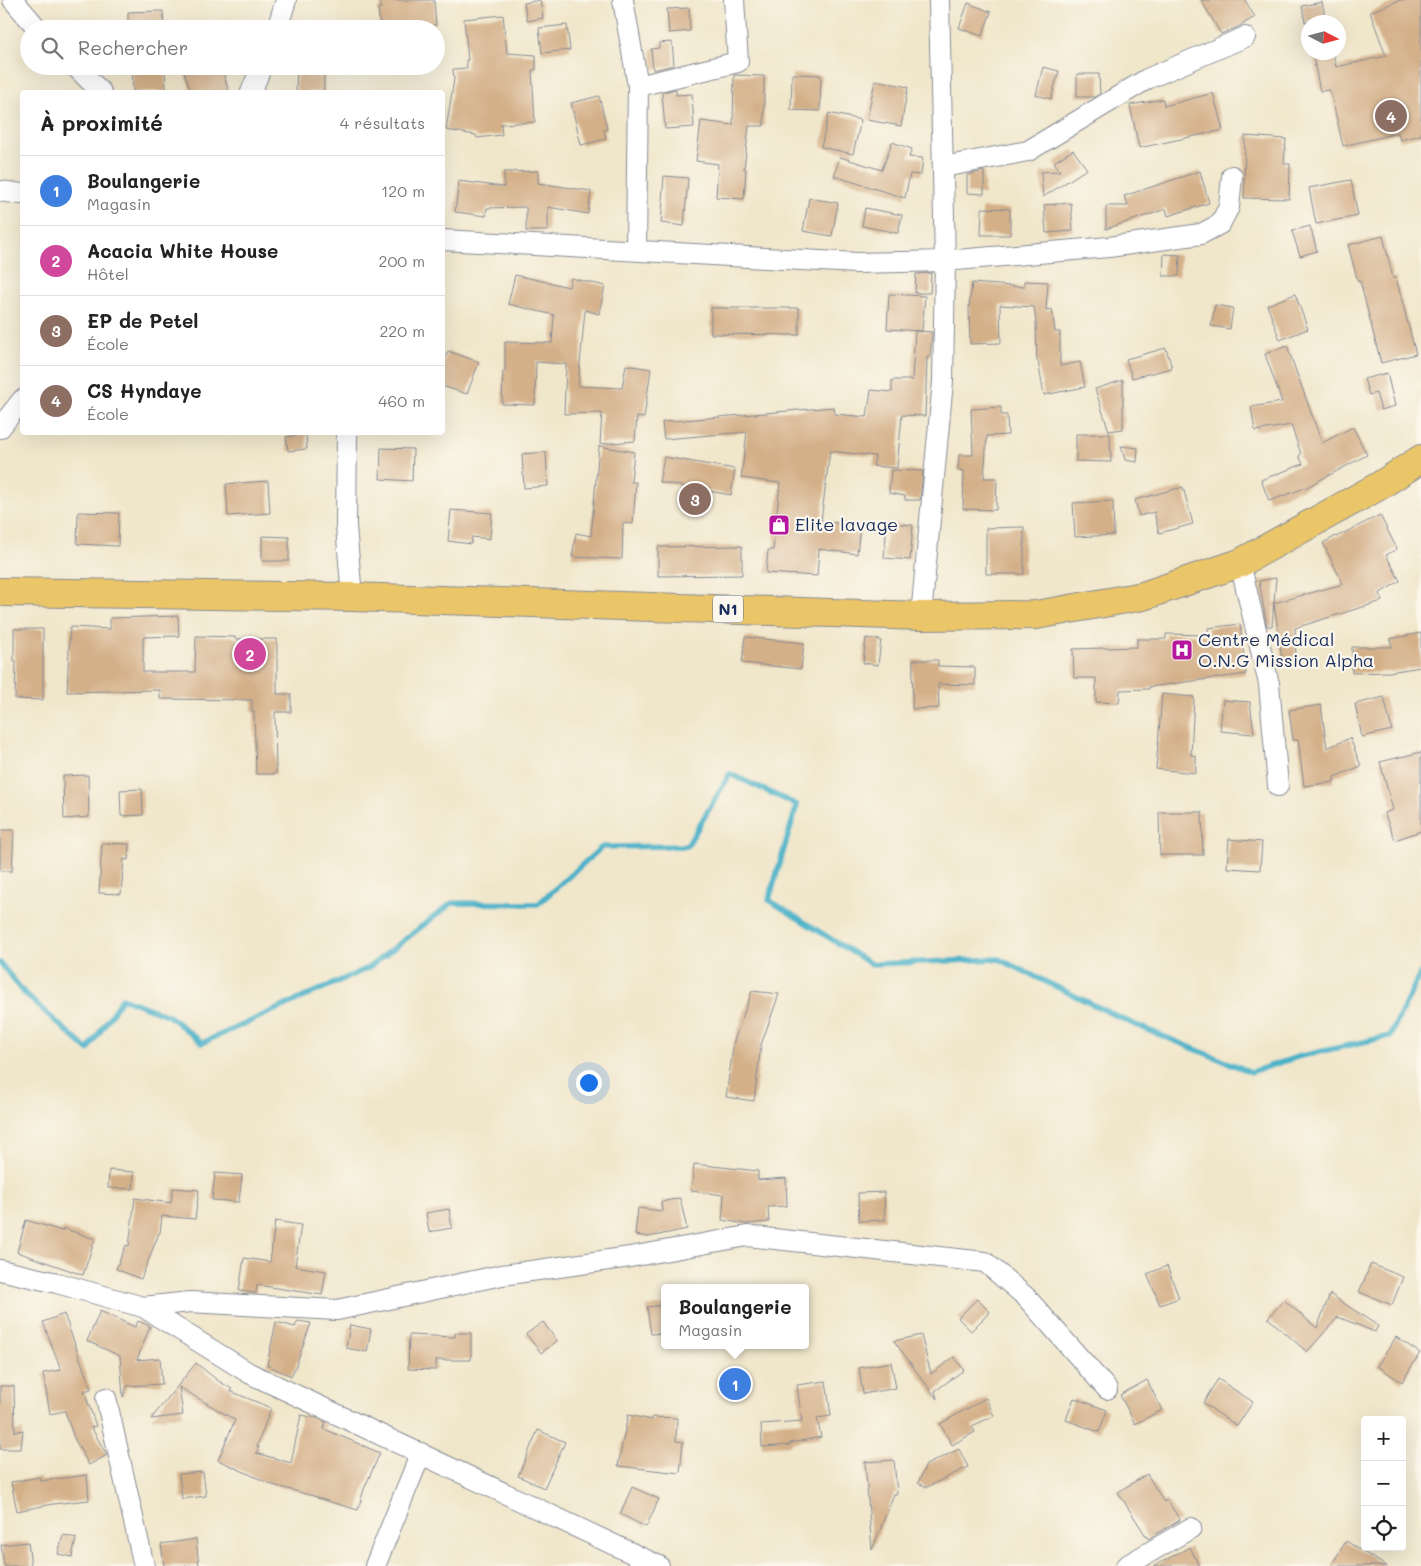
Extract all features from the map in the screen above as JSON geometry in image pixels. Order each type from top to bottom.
[{"type":"highway","name":"N1","points":[[0,592],[352,597],[921,616],[1036,615],[1142,596],[1240,563],[1380,486],[1421,459]]},
{"type":"street","points":[[13,0],[30,20]]},
{"type":"street","points":[[280,20],[286,0]]},
{"type":"street","points":[[623,0],[638,86],[636,250]]},
{"type":"street","points":[[638,86],[738,62],[734,0]]},
{"type":"street","points":[[921,616],[943,381],[945,261],[939,0]]},
{"type":"street","points":[[943,166],[1028,151],[1147,79],[1245,37]]},
{"type":"street","points":[[84,75],[99,90]]},
{"type":"street","points":[[253,90],[259,75]]},
{"type":"street","points":[[445,240],[857,263],[945,261],[1109,247],[1201,234],[1220,224],[1229,207],[1232,176]]},
{"type":"street","points":[[0,191],[20,194]]},
{"type":"street","points":[[0,428],[20,403]]},
{"type":"street","points":[[347,435],[346,526],[352,597]]},
{"type":"street","points":[[1240,563],[1269,684],[1278,786]]},
{"type":"street","points":[[143,1307],[190,1302],[337,1310],[502,1276],[630,1257],[747,1236],[985,1262],[1026,1297],[1107,1389]]},
{"type":"street","points":[[0,1270],[57,1283],[143,1307],[249,1373],[659,1566]]},
{"type":"street","points":[[106,1398],[144,1566]]},
{"type":"street","points":[[375,1566],[421,1453]]},
{"type":"street","points":[[1126,1566],[1191,1528]]},
{"type":"building","points":[[380,0],[434,0],[436,20],[379,20],[378,8],[381,8]]},
{"type":"building","points":[[540,0],[543,18],[527,21],[524,3]]},
{"type":"building","points":[[1201,0],[1245,0],[1255,17],[1221,34]]},
{"type":"building","points":[[1400,0],[1421,0],[1421,135],[1400,140],[1398,133],[1343,146],[1330,90],[1320,91],[1314,60],[1335,60],[1336,67],[1386,56],[1370,12]]},
{"type":"building","points":[[1322,2],[1325,15],[1304,15],[1302,6]]},
{"type":"building","points":[[968,3],[991,12],[982,36],[959,28]]},
{"type":"building","points":[[689,8],[690,31],[669,33],[667,9]]},
{"type":"building","points":[[163,11],[164,20],[128,20],[128,12]]},
{"type":"building","points":[[503,15],[507,53],[536,55],[536,70],[532,70],[535,122],[501,124],[502,135],[477,138],[476,135],[446,130],[454,79],[453,69],[467,68],[464,19]]},
{"type":"building","points":[[567,25],[570,50],[542,53],[539,28]]},
{"type":"building","points":[[672,42],[674,65],[653,70],[651,49],[659,48],[659,43]]},
{"type":"building","points":[[1043,67],[1059,71],[1051,99],[1036,95]]},
{"type":"building","points":[[792,74],[821,75],[820,111],[791,110]]},
{"type":"building","points":[[1077,74],[1099,74],[1100,94],[1094,97],[1077,97]]},
{"type":"building","points":[[132,75],[165,75],[166,90],[133,90]]},
{"type":"building","points":[[185,75],[224,75],[228,90],[190,90]]},
{"type":"building","points":[[297,75],[324,75],[324,90],[296,90]]},
{"type":"building","points":[[734,75],[764,76],[764,126],[749,126],[744,169],[746,169],[744,199],[716,197],[718,164],[696,161],[701,121],[733,125]]},
{"type":"building","points":[[875,80],[908,87],[901,126],[867,120]]},
{"type":"building","points":[[676,89],[676,95],[692,94],[694,127],[665,129],[662,92]]},
{"type":"building","points":[[1213,93],[1223,130],[1139,148],[1130,105],[1163,99],[1164,106]]},
{"type":"building","points":[[599,96],[607,129],[604,130],[606,139],[581,145],[571,103]]},
{"type":"building","points":[[829,113],[861,120],[853,154],[821,147]]},
{"type":"building","points":[[1245,136],[1286,139],[1284,164],[1290,164],[1289,199],[1244,198]]},
{"type":"building","points":[[892,142],[912,149],[909,157],[923,158],[921,175],[910,174],[905,198],[834,176],[840,157],[882,170]]},
{"type":"building","points":[[1073,150],[1087,169],[1043,197],[1041,172],[1060,171],[1054,162]]},
{"type":"building","points":[[538,171],[538,183],[591,191],[588,214],[548,207],[548,231],[526,231],[526,207],[487,208],[486,216],[455,212],[459,181],[504,187],[504,172]]},
{"type":"building","points":[[984,171],[984,194],[967,193],[967,175]]},
{"type":"building","points":[[1200,171],[1209,203],[1168,216],[1166,209],[1106,229],[1106,206],[1128,206],[1124,196]]},
{"type":"building","points":[[664,176],[688,178],[684,226],[661,223]]},
{"type":"building","points":[[1351,180],[1358,216],[1316,224],[1309,188]]},
{"type":"building","points":[[809,198],[838,203],[832,236],[803,231]]},
{"type":"building","points":[[1071,203],[1073,231],[1046,233],[1044,205]]},
{"type":"building","points":[[865,208],[902,215],[898,233],[862,226]]},
{"type":"building","points":[[982,208],[1010,209],[1010,235],[981,235]]},
{"type":"building","points":[[1310,226],[1317,251],[1300,256],[1292,231]]},
{"type":"building","points":[[1383,236],[1393,278],[1396,278],[1416,354],[1381,363],[1360,281],[1358,282],[1348,245]]},
{"type":"building","points":[[1164,254],[1180,255],[1179,276],[1163,276]]},
{"type":"building","points":[[931,273],[930,293],[915,293],[916,274]]},
{"type":"building","points":[[515,275],[569,287],[571,278],[605,286],[599,314],[585,310],[578,386],[622,388],[626,365],[651,369],[644,418],[637,417],[635,441],[600,444],[602,413],[564,414],[566,364],[536,362],[535,405],[502,404],[505,342],[552,343],[554,315],[508,304]]},
{"type":"building","points":[[1024,281],[1048,282],[1046,310],[1052,309],[1055,332],[1060,332],[1060,366],[1080,362],[1085,387],[1044,395],[1037,361],[1034,307],[1000,305],[1001,343],[970,344],[969,308],[972,283],[1024,287]]},
{"type":"building","points":[[889,294],[925,296],[922,331],[887,329]]},
{"type":"building","points":[[1295,294],[1308,329],[1280,340],[1267,305]]},
{"type":"building","points":[[1215,305],[1233,308],[1230,329],[1211,326]]},
{"type":"building","points":[[711,308],[799,308],[799,335],[711,334]]},
{"type":"building","points":[[915,331],[932,332],[930,357],[927,357],[925,416],[902,415],[897,468],[873,466],[875,456],[830,451],[821,521],[860,526],[857,554],[819,549],[817,576],[766,573],[768,550],[773,550],[780,483],[741,478],[747,432],[664,439],[662,422],[834,407],[835,414],[867,417],[871,390],[892,392],[892,380],[912,380]]},
{"type":"building","points":[[1287,346],[1322,443],[1353,427],[1367,455],[1305,488],[1269,501],[1261,480],[1303,464],[1291,425],[1255,431],[1251,407],[1282,402],[1265,354]]},
{"type":"building","points":[[1166,348],[1172,368],[1132,378],[1126,359]]},
{"type":"building","points":[[448,351],[479,362],[467,394],[445,387],[445,359]]},
{"type":"building","points":[[1387,373],[1395,406],[1381,410],[1376,393],[1369,395],[1364,379]]},
{"type":"building","points":[[1123,380],[1123,429],[1109,431],[1095,389]]},
{"type":"building","points":[[1001,407],[1001,415],[1007,415],[1008,435],[987,436],[984,478],[997,478],[996,510],[963,509],[964,471],[958,470],[959,455],[973,455],[971,409]]},
{"type":"building","points":[[1076,434],[1110,434],[1111,462],[1076,461]]},
{"type":"building","points":[[306,435],[307,449],[288,451],[286,437]]},
{"type":"building","points":[[599,446],[634,452],[631,482],[636,482],[633,524],[623,523],[622,559],[572,557],[576,533],[591,536]]},
{"type":"building","points":[[1121,446],[1138,448],[1137,462],[1125,460]]},
{"type":"building","points":[[381,448],[413,449],[412,481],[380,479]]},
{"type":"building","points":[[546,452],[548,486],[524,488],[522,454]]},
{"type":"building","points":[[664,457],[735,469],[731,495],[659,482]]},
{"type":"building","points":[[891,470],[923,471],[920,500],[905,500],[905,496],[889,493]]},
{"type":"building","points":[[268,481],[270,513],[228,516],[226,484]]},
{"type":"building","points":[[1183,487],[1193,524],[1159,533],[1154,512],[1139,516],[1135,500]]},
{"type":"building","points":[[1113,501],[1114,535],[1075,537],[1073,503]]},
{"type":"building","points":[[451,510],[492,513],[490,539],[472,537],[471,544],[448,541]]},
{"type":"building","points":[[78,512],[119,513],[118,546],[77,544]]},
{"type":"building","points":[[1380,515],[1397,549],[1386,555],[1400,581],[1380,593],[1382,601],[1295,628],[1296,659],[1282,659],[1274,603],[1343,584],[1323,543]]},
{"type":"building","points":[[887,523],[913,525],[910,560],[884,558]]},
{"type":"building","points":[[1024,527],[1024,574],[986,574],[986,528]]},
{"type":"building","points":[[262,536],[289,537],[289,561],[262,561]]},
{"type":"building","points":[[742,546],[742,575],[658,576],[658,547]]},
{"type":"building","points":[[1276,578],[1272,626],[1267,626],[1259,581]]},
{"type":"building","points":[[178,616],[179,636],[143,637],[143,672],[195,672],[196,636],[235,637],[235,639],[277,639],[277,694],[291,694],[291,712],[275,712],[276,774],[256,774],[252,700],[160,699],[160,690],[67,692],[70,627],[110,629],[110,618]]},
{"type":"building","points":[[1240,624],[1246,674],[1149,687],[1149,689],[1120,690],[1119,703],[1096,702],[1096,678],[1074,678],[1073,649],[1137,647],[1137,639],[1166,639],[1166,634],[1209,635],[1208,628]]},
{"type":"building","points":[[14,629],[43,629],[43,700],[15,699],[16,661],[14,661]]},
{"type":"building","points":[[1421,633],[1421,667],[1389,672],[1352,673],[1352,647],[1392,647],[1390,639]]},
{"type":"building","points":[[745,637],[804,643],[801,669],[742,663]]},
{"type":"building","points":[[866,638],[881,640],[878,665],[863,663]]},
{"type":"building","points":[[913,660],[938,660],[938,666],[975,667],[975,685],[938,684],[939,708],[912,709]]},
{"type":"building","points":[[1162,694],[1194,697],[1191,755],[1196,756],[1196,773],[1156,769]]},
{"type":"building","points":[[1384,697],[1392,730],[1362,737],[1355,704]]},
{"type":"building","points":[[1223,700],[1250,702],[1254,734],[1220,731]]},
{"type":"building","points":[[1321,705],[1327,748],[1350,738],[1361,766],[1334,777],[1334,782],[1304,786],[1298,740],[1293,740],[1289,710]]},
{"type":"building","points":[[1421,752],[1421,831],[1395,840],[1384,813],[1393,810],[1380,762]]},
{"type":"building","points":[[88,775],[89,817],[64,819],[63,776]]},
{"type":"building","points":[[142,789],[143,815],[121,816],[120,790]]},
{"type":"building","points":[[1159,812],[1202,812],[1203,855],[1160,855]]},
{"type":"building","points":[[0,830],[14,830],[12,871],[0,871]]},
{"type":"building","points":[[1229,839],[1262,842],[1260,870],[1227,868]]},
{"type":"building","points":[[102,843],[129,844],[128,860],[124,859],[121,894],[99,893]]},
{"type":"building","points":[[752,991],[779,994],[761,1045],[754,1101],[726,1097],[734,1041]]},
{"type":"building","points":[[694,1164],[758,1171],[758,1180],[786,1178],[787,1206],[768,1207],[769,1222],[746,1224],[722,1220],[724,1195],[691,1191]]},
{"type":"building","points":[[109,1170],[134,1172],[133,1189],[108,1188]]},
{"type":"building","points":[[215,1173],[242,1175],[239,1202],[212,1200]]},
{"type":"building","points":[[173,1188],[199,1190],[195,1219],[162,1216],[160,1233],[141,1279],[116,1269],[126,1245],[129,1246],[135,1198],[171,1203]]},
{"type":"building","points":[[884,1192],[885,1220],[859,1221],[858,1193]]},
{"type":"building","points":[[680,1198],[687,1229],[649,1237],[635,1235],[638,1208],[662,1211],[661,1202]]},
{"type":"building","points":[[449,1209],[452,1228],[429,1232],[426,1213]]},
{"type":"building","points":[[26,1220],[62,1231],[63,1228],[95,1239],[83,1275],[17,1252]]},
{"type":"building","points":[[275,1221],[301,1225],[295,1266],[326,1271],[322,1295],[257,1285],[256,1293],[239,1291],[244,1258],[270,1262]]},
{"type":"building","points":[[1371,1264],[1403,1277],[1392,1305],[1359,1292]]},
{"type":"building","points":[[1167,1266],[1179,1298],[1160,1305],[1147,1274]]},
{"type":"building","points":[[1330,1294],[1378,1326],[1375,1332],[1338,1317],[1307,1352],[1268,1318],[1284,1300],[1317,1328]]},
{"type":"building","points":[[977,1299],[990,1312],[971,1331],[958,1318]]},
{"type":"building","points":[[661,1305],[661,1333],[651,1334],[647,1307]]},
{"type":"building","points":[[100,1311],[135,1327],[138,1321],[150,1326],[137,1360],[160,1358],[162,1384],[127,1386],[123,1397],[120,1356],[87,1341]]},
{"type":"building","points":[[64,1314],[91,1389],[84,1391],[96,1426],[91,1427],[107,1455],[89,1465],[74,1438],[65,1411],[50,1414],[43,1373],[61,1370],[43,1322]]},
{"type":"building","points":[[298,1321],[311,1323],[291,1376],[267,1365],[276,1322],[295,1327]]},
{"type":"building","points":[[543,1322],[557,1341],[541,1353],[526,1334]]},
{"type":"building","points":[[350,1325],[371,1329],[367,1352],[346,1348]]},
{"type":"building","points":[[455,1333],[471,1333],[471,1360],[436,1360],[436,1370],[408,1369],[409,1335],[455,1337]]},
{"type":"building","points":[[921,1335],[931,1374],[954,1357],[964,1370],[935,1391],[937,1399],[894,1341]]},
{"type":"building","points":[[1396,1337],[1420,1353],[1402,1382],[1377,1366]]},
{"type":"building","points":[[891,1362],[896,1388],[863,1394],[859,1368]]},
{"type":"building","points":[[196,1363],[232,1389],[230,1391],[271,1408],[256,1453],[291,1463],[301,1415],[326,1422],[324,1429],[380,1453],[364,1489],[358,1510],[273,1485],[218,1460],[235,1420],[179,1387],[183,1415],[151,1419]]},
{"type":"building","points":[[1218,1379],[1253,1402],[1237,1426],[1203,1403]]},
{"type":"building","points":[[1147,1380],[1162,1410],[1135,1424],[1120,1395]]},
{"type":"building","points":[[826,1381],[831,1416],[817,1418],[821,1437],[790,1443],[790,1445],[762,1447],[761,1424],[802,1421],[797,1385]]},
{"type":"building","points":[[0,1386],[14,1386],[15,1432],[23,1430],[21,1449],[0,1449]]},
{"type":"building","points":[[986,1398],[994,1416],[972,1426],[975,1432],[952,1445],[940,1424]]},
{"type":"building","points":[[1074,1398],[1107,1410],[1099,1432],[1066,1420]]},
{"type":"building","points":[[628,1415],[652,1420],[652,1417],[677,1418],[676,1441],[683,1442],[680,1473],[618,1466]]},
{"type":"building","points":[[538,1430],[565,1442],[544,1488],[518,1476]]},
{"type":"building","points":[[959,1449],[968,1467],[927,1487],[918,1483],[926,1465]]},
{"type":"building","points":[[894,1460],[897,1494],[894,1494],[872,1550],[865,1462]]},
{"type":"building","points":[[203,1472],[206,1496],[182,1499],[179,1474]]},
{"type":"building","points":[[1147,1474],[1164,1502],[1167,1500],[1180,1520],[1148,1539],[1118,1492]]},
{"type":"building","points":[[87,1475],[89,1500],[17,1511],[11,1482],[40,1477],[40,1481]]},
{"type":"building","points":[[632,1487],[659,1499],[646,1527],[620,1514]]},
{"type":"building","points":[[63,1535],[76,1538],[72,1557],[58,1554]]},
{"type":"building","points":[[196,1539],[199,1566],[164,1566],[161,1544]]},
{"type":"building","points":[[1346,1541],[1386,1566],[1331,1566]]},
{"type":"building","points":[[28,1542],[31,1566],[4,1566],[1,1545]]},
{"type":"building","points":[[1190,1547],[1199,1566],[1154,1566]]},
{"type":"waterway","points":[[0,963],[25,994],[88,1050],[122,998],[169,1016],[202,1043],[368,968],[452,903],[538,904],[602,847],[687,846],[730,774],[797,805],[769,900],[871,964],[999,959],[1131,1023],[1251,1072],[1301,1056],[1390,1036],[1421,972]]},
{"type":"place","name":"CS Hyndaye","points":[[1391,116]]},
{"type":"place","name":"EP de Petel","points":[[695,499]]},
{"type":"place","name":"Elite lavage","points":[[779,525]]},
{"type":"place","name":"Centre Médical O.N.G Mission Alpha","points":[[1182,650]]},
{"type":"place","name":"Acacia White House","points":[[250,654]]},
{"type":"place","name":"Boulangerie","points":[[735,1384]]}]
